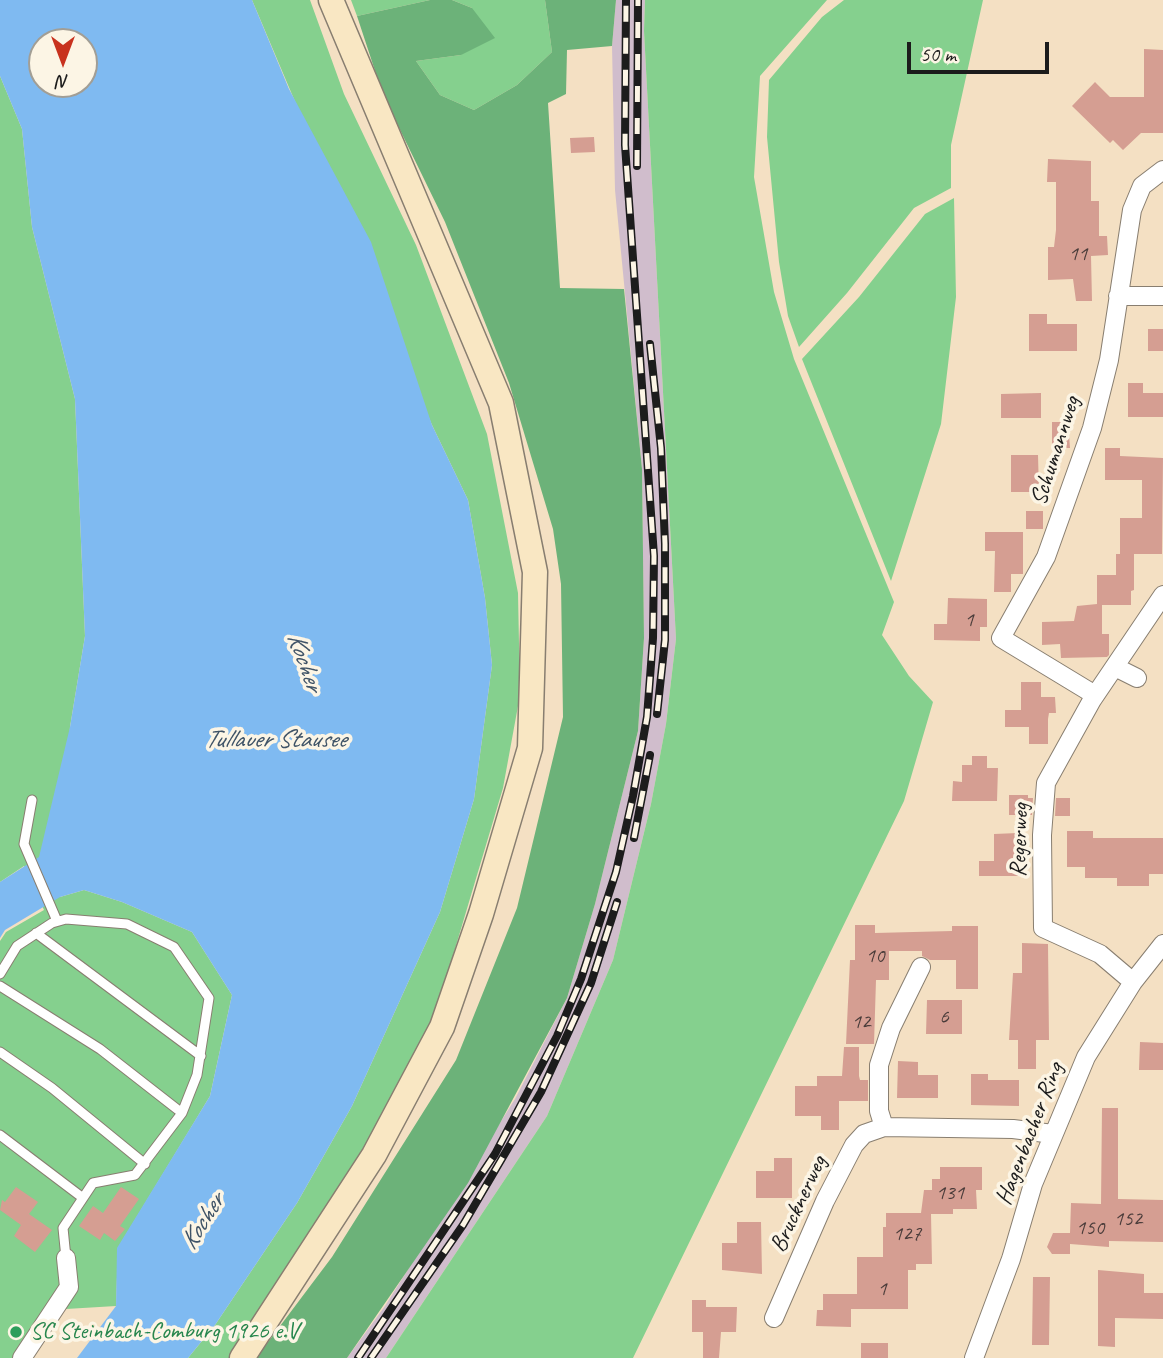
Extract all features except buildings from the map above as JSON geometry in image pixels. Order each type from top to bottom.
[{"type":"street","points":[[242,1358],[374,1155],[442,1027],[481,914],[530,748],[536,572],[501,402],[331,0]]},
{"type":"street","name":"Schumannweg","points":[[1095,695],[1001,638],[1046,557],[1092,428],[1109,360],[1132,210],[1142,186],[1163,170]]},
{"type":"street","points":[[1118,296],[1163,296]]},
{"type":"street","name":"Regerweg","points":[[1133,982],[1100,954],[1043,928],[1042,835],[1046,783],[1095,695],[1163,595]]},
{"type":"street","points":[[1115,667],[1137,678]]},
{"type":"street","name":"Hagenbacher Ring","points":[[974,1358],[1053,1134],[1086,1057],[1133,982],[1163,944]]},
{"type":"street","points":[[921,967],[891,1028],[879,1065],[879,1111],[884,1127],[1013,1129],[1053,1134]]},
{"type":"street","name":"Brucknerweg","points":[[774,1318],[825,1201],[854,1145],[864,1134],[884,1127]]},
{"type":"street","points":[[22,1358],[69,1287],[66,1258]]},
{"type":"lane","points":[[32,800],[24,844],[57,921]]},
{"type":"lane","points":[[0,974],[17,946],[57,921],[66,919],[127,924],[174,947],[209,998],[201,1056],[182,1113],[135,1175],[93,1183],[63,1228],[66,1258]]},
{"type":"lane","points":[[36,933],[201,1056]]},
{"type":"lane","points":[[0,986],[100,1049],[182,1113]]},
{"type":"lane","points":[[0,1052],[52,1088],[145,1164]]},
{"type":"lane","points":[[0,1135],[83,1198]]},
{"type":"shaded area","points":[[616,0],[645,0],[644,31],[676,639],[666,724],[651,804],[613,960],[547,1116],[386,1358],[347,1358],[385,1306],[515,1099],[567,998],[595,904],[638,731],[644,638],[642,469],[615,190],[612,46]]},
{"type":"green space","points":[[252,0],[310,0],[344,94],[416,245],[487,434],[518,593],[520,695],[503,788],[426,1046],[383,1124],[232,1358],[188,1358],[215,1325],[297,1203],[352,1106],[440,912],[474,799],[492,665],[485,598],[468,500],[432,425]]},
{"type":"green space","points":[[351,0],[430,0],[357,16]]},
{"type":"green space","points":[[430,0],[452,0],[472,8],[495,38],[461,55],[416,61],[440,95],[474,110],[517,85],[552,52],[545,0],[616,0],[612,46],[567,50],[566,94],[548,103],[560,288],[624,289],[642,469],[644,638],[638,731],[595,904],[567,998],[468,1183],[347,1358],[256,1358],[332,1257],[456,1060],[517,908],[563,717],[561,584],[553,529],[509,383],[445,222],[383,95],[357,16]]},
{"type":"green space","points":[[452,0],[545,0],[552,52],[517,85],[474,110],[440,95],[416,61],[461,55],[472,8]]},
{"type":"green space","points":[[645,0],[827,0],[760,76],[754,177],[774,292],[794,359],[894,602],[882,635],[909,676],[933,702],[904,801],[633,1358],[386,1358],[547,1116],[613,960],[651,804],[666,724],[676,639],[644,31]]},
{"type":"green space","points":[[844,0],[983,0],[951,145],[951,188],[914,208],[847,293],[799,347],[788,316],[779,262],[767,137],[769,80],[822,17]]},
{"type":"green space","points":[[0,76],[22,129],[32,227],[75,399],[85,636],[70,727],[60,897],[84,890],[122,902],[192,932],[232,995],[210,1096],[118,1248],[116,1306],[66,1309],[51,1305],[12,1358],[0,1358],[0,941],[6,932],[44,910],[24,866],[0,882]]},
{"type":"green space","points":[[954,198],[956,297],[941,424],[891,581],[802,359],[859,297],[925,214]]},
{"type":"water","name":"Tullauer Stausee","points":[[0,0],[252,0],[289,89],[371,242],[432,425],[468,500],[485,598],[492,665],[474,799],[440,912],[352,1106],[297,1203],[215,1325],[188,1358],[77,1358],[116,1306],[117,1248],[210,1096],[232,995],[192,932],[122,902],[84,890],[60,897],[5,930],[0,938],[0,882],[39,857],[70,727],[85,636],[75,399],[32,227],[22,129],[0,76]]},
{"type":"railway","points":[[358,1358],[495,1154],[557,1036],[581,979],[616,872],[633,796],[647,717],[653,638],[654,556],[625,145],[626,0]]},
{"type":"railway","points":[[637,166],[638,0]]},
{"type":"railway","points":[[650,344],[661,448],[665,544],[665,640],[657,714]]},
{"type":"railway","points":[[634,838],[650,755]]},
{"type":"railway","points":[[371,1358],[463,1225],[541,1092],[591,983],[617,902]]},
{"type":"place","name":"SC Steinbach-Comburg 1926 e.V","points":[[16,1332]]},
{"type":"water label","name":"Kocher","points":[[304,662]]},
{"type":"water label","name":"Kocher","points":[[203,1222]]}]
